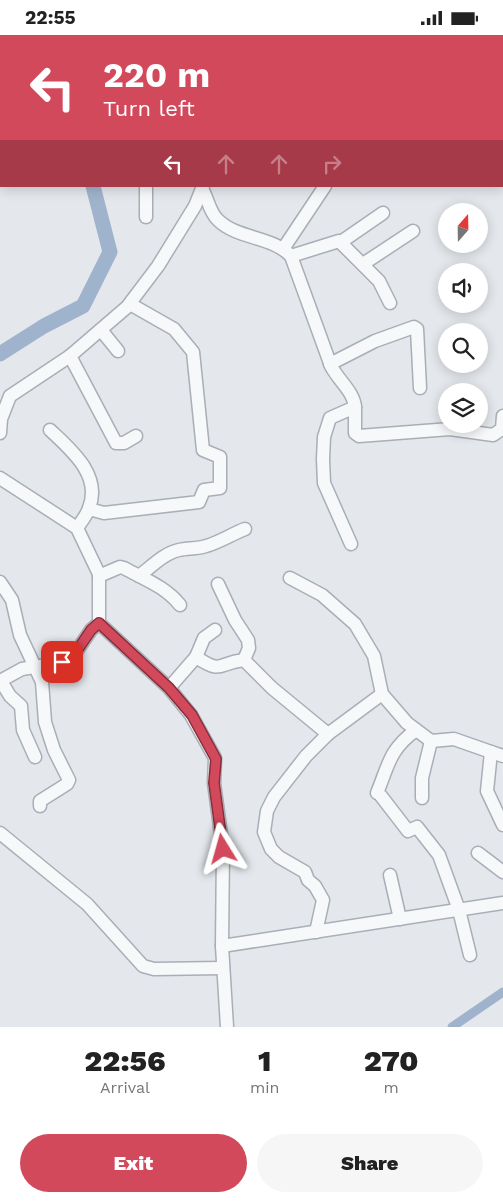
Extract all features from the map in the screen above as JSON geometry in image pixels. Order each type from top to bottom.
[{"type":"street","points":[[146,187],[146,217]]},
{"type":"street","points":[[203,187],[214,216],[222,224],[287,252],[335,241],[341,242],[379,281],[390,303]]},
{"type":"street","points":[[0,433],[0,419],[10,396],[70,355],[130,304],[167,251],[195,206],[203,187]]},
{"type":"street","points":[[287,252],[324,187]]},
{"type":"street","points":[[341,242],[383,213]]},
{"type":"street","points":[[363,264],[413,231]]},
{"type":"street","points":[[287,252],[330,364],[339,381],[352,396],[355,407],[355,433],[359,436],[460,429],[484,434],[498,434],[502,429],[503,416]]},
{"type":"street","points":[[89,509],[104,513],[199,501],[204,489],[220,488],[220,457],[203,450],[193,352],[174,329],[130,304]]},
{"type":"street","points":[[330,364],[375,341],[414,327],[416,329],[420,388]]},
{"type":"street","points":[[101,329],[118,351]]},
{"type":"street","points":[[70,355],[116,443],[120,444],[136,436]]},
{"type":"street","points":[[351,544],[324,483],[323,459],[324,437],[330,417],[355,407]]},
{"type":"street","points":[[50,429],[73,452],[87,470],[93,492],[89,509],[77,528]]},
{"type":"street","points":[[0,479],[77,528],[99,576],[99,623],[169,688],[192,715],[216,759],[214,783],[223,849],[222,947],[227,1027]]},
{"type":"street","points":[[139,576],[167,555],[177,550],[209,546],[215,541],[233,536],[246,529]]},
{"type":"street","points":[[99,576],[120,567],[172,595],[180,605]]},
{"type":"street","points":[[290,578],[322,595],[355,624],[374,656],[382,694],[416,731],[431,741],[454,739],[497,754],[487,791],[503,825]]},
{"type":"street","points":[[0,583],[12,600],[20,635],[36,665],[42,682],[45,722],[54,750],[69,780],[67,784],[40,801],[40,806]]},
{"type":"street","points":[[196,657],[210,666],[219,668],[244,659],[249,648],[248,640],[235,621],[218,584]]},
{"type":"street","points":[[35,757],[23,730],[21,706],[10,696],[0,681],[22,669],[36,665],[70,661],[91,630],[99,623]]},
{"type":"street","points":[[169,688],[196,657],[204,638],[215,630]]},
{"type":"street","points":[[244,659],[272,689],[328,734]]},
{"type":"street","points":[[316,932],[323,904],[316,887],[308,880],[302,869],[279,857],[271,849],[264,831],[270,803],[283,789],[293,771],[328,734],[382,694]]},
{"type":"street","points":[[416,731],[400,743],[393,753],[379,795],[408,831],[417,827],[439,855],[459,910],[470,955]]},
{"type":"street","points":[[422,798],[422,777],[431,741]]},
{"type":"street","points":[[0,833],[87,904],[143,966],[154,969],[223,968]]},
{"type":"street","points":[[478,853],[503,872]]},
{"type":"street","points":[[390,875],[400,919]]},
{"type":"street","points":[[222,947],[503,903]]},
{"type":"waterway","points":[[0,354],[44,326],[83,306],[110,252],[93,187]]},
{"type":"waterway","points":[[452,1027],[503,992]]},
{"type":"route","points":[[62,662],[70,661],[91,630],[99,623],[169,688],[192,715],[216,759],[214,783],[223,849]]}]
